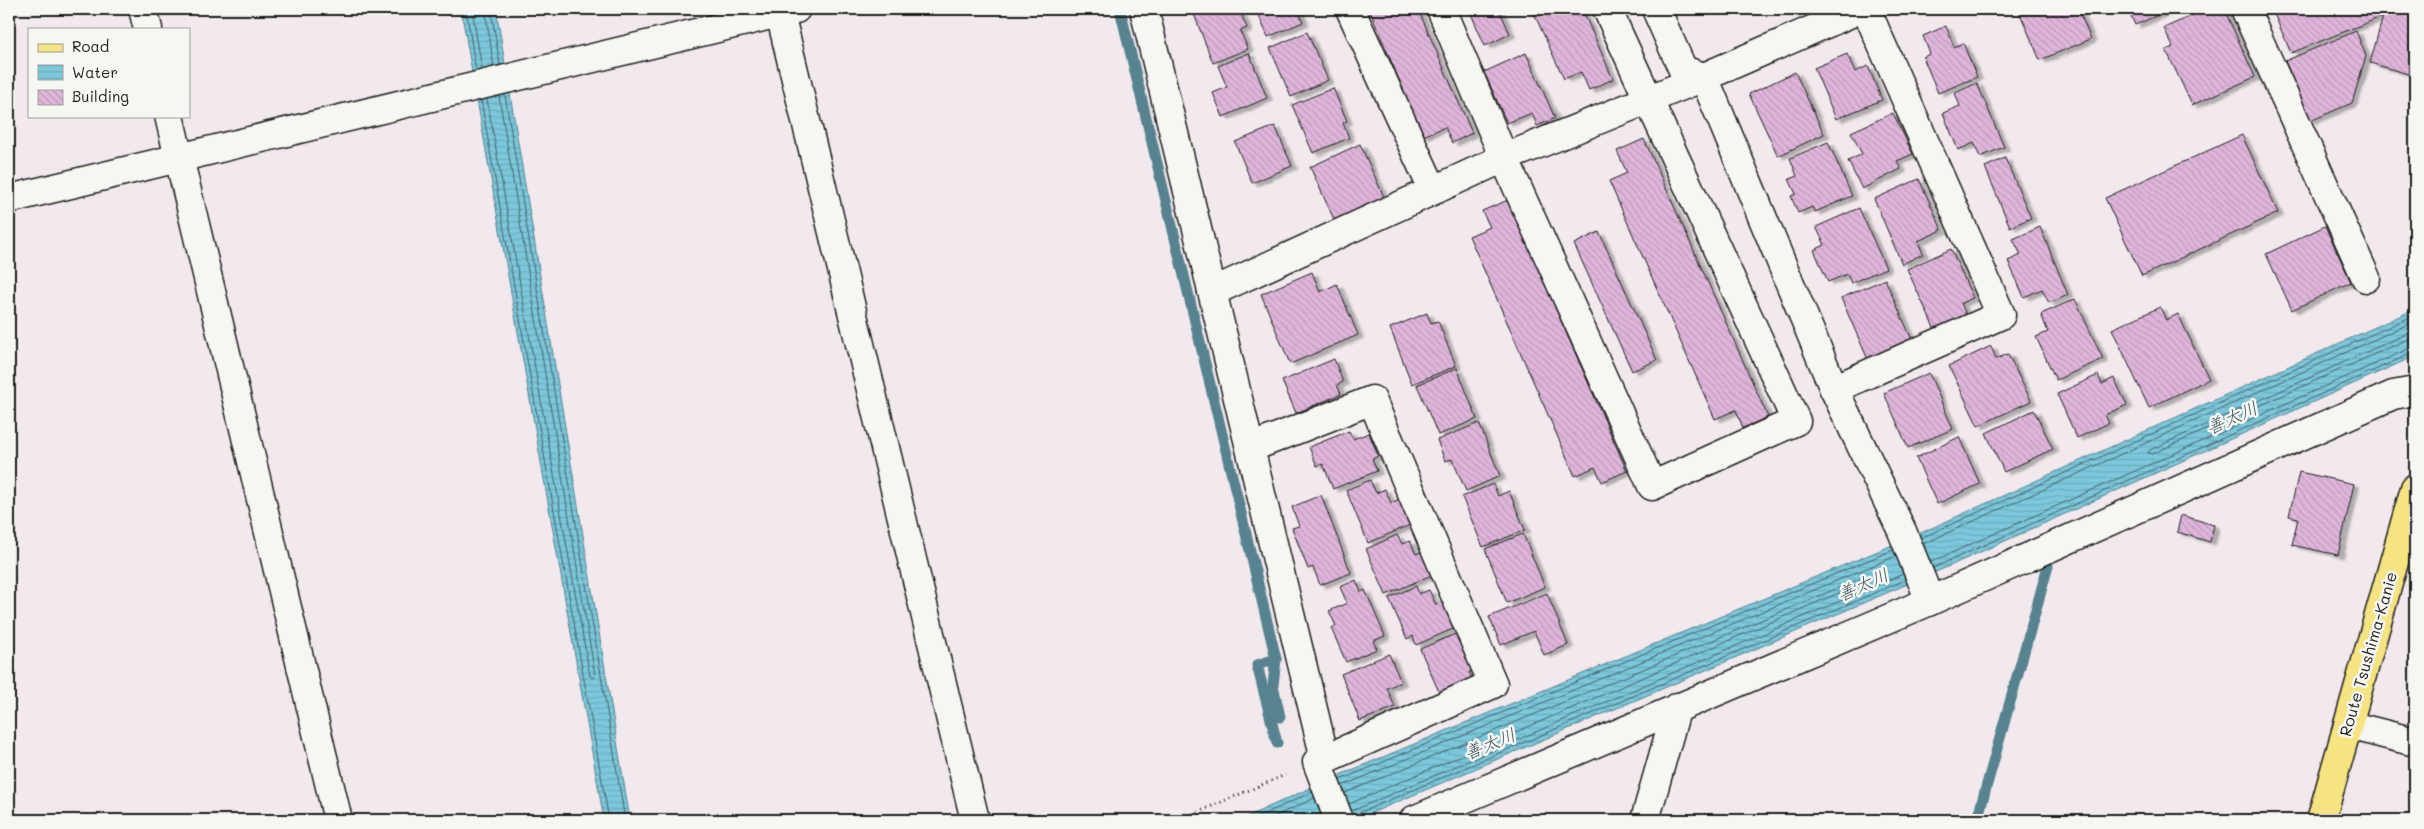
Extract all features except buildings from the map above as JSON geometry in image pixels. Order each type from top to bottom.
[{"type":"main road","name":"Route Tsushima-Kanie","points":[[2321,820],[2415,488]]},
{"type":"street","points":[[143,9],[148,28]]},
{"type":"street","points":[[1144,9],[1325,759],[1493,684],[1372,400],[1250,448]]},
{"type":"street","points":[[1350,9],[1433,190]]},
{"type":"street","points":[[1441,9],[1504,158],[1652,486],[1796,420],[1607,9]]},
{"type":"street","points":[[1656,9],[1683,70],[1704,78],[1834,389],[1902,531],[1928,595]]},
{"type":"street","points":[[1212,292],[1504,158],[1704,78],[1860,9]]},
{"type":"street","points":[[1834,389],[2001,315],[1866,9]]},
{"type":"street","points":[[2245,9],[2366,278]]},
{"type":"street","points":[[9,199],[785,10],[975,820]]},
{"type":"street","points":[[169,118],[338,820]]},
{"type":"street","points":[[1414,820],[1677,707],[1928,595],[2393,396],[2415,391]]},
{"type":"street","points":[[1645,820],[1677,707]]},
{"type":"street","points":[[2348,724],[2415,742]]},
{"type":"street","points":[[1319,767],[1339,820]]},
{"type":"path","points":[[1178,820],[1319,767]]},
{"type":"water","points":[[461,9],[496,9],[630,820],[604,820]]},
{"type":"water","name":"善太川","points":[[2415,309],[2415,356],[1945,568],[1355,820],[1240,820],[1330,779],[1914,536]]},
{"type":"waterway","points":[[1120,9],[1276,659],[1257,665],[1277,743]]},
{"type":"waterway","points":[[1977,820],[2048,566]]},
{"type":"waterway","points":[[1276,659],[1273,685],[1280,717]]}]
